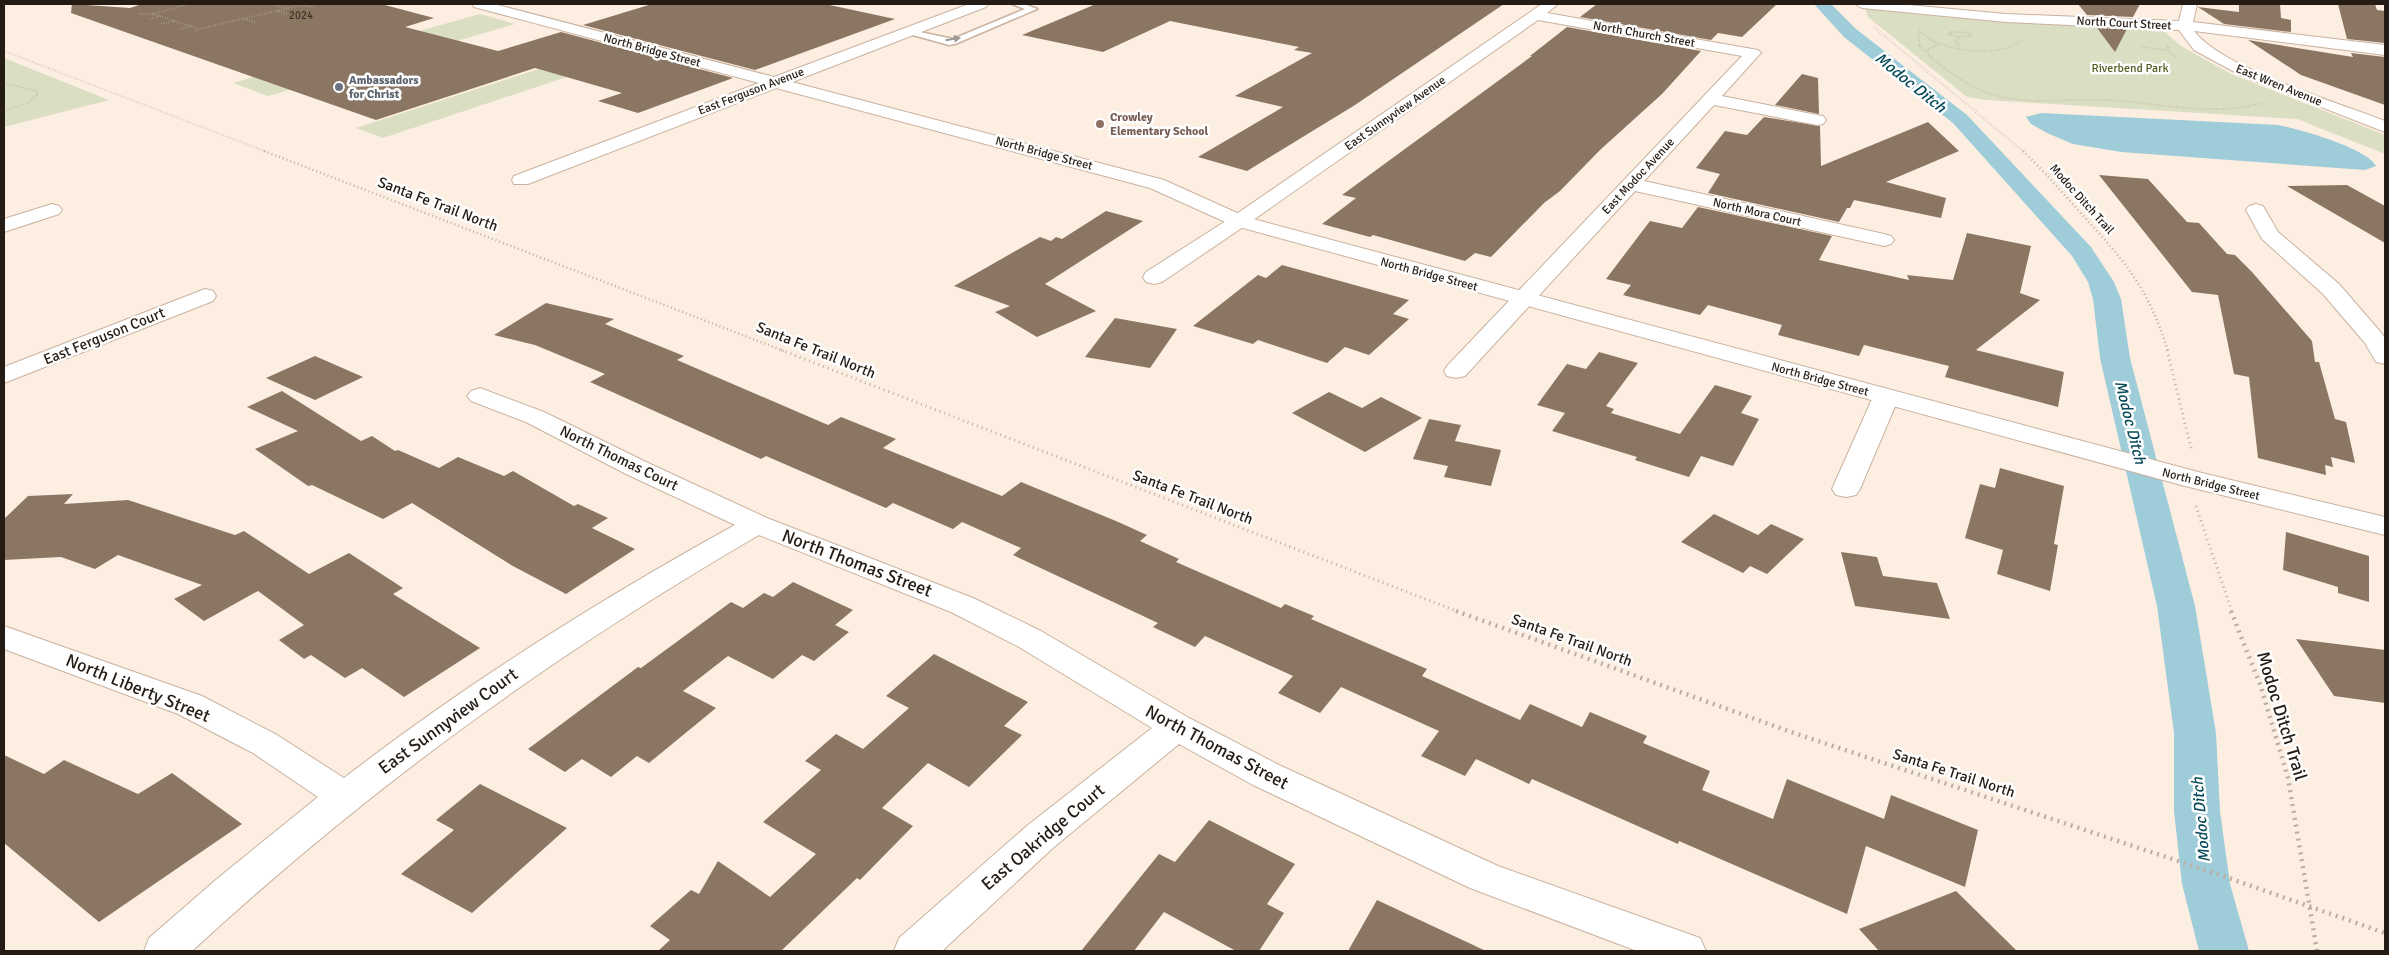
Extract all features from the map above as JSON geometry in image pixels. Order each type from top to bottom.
[{"type":"street","name":"North Bridge Street","points":[[479,4],[1157,184],[1239,221],[1523,299],[2080,450],[2385,526]]},
{"type":"street","name":"East Ferguson Avenue","points":[[521,180],[981,4]]},
{"type":"street","name":"East Sunnyview Avenue","points":[[1239,221],[1551,4]]},
{"type":"street","name":"North Court Street","points":[[1862,4],[2006,18],[2186,26],[2385,50]]},
{"type":"street","points":[[2186,26],[2190,4]]},
{"type":"street","name":"North Church Street","points":[[1535,15],[1753,53]]},
{"type":"street","name":"East Wren Avenue","points":[[2186,26],[2187,33],[2199,46],[2228,64],[2385,126]]},
{"type":"street","name":"East Modoc Avenue","points":[[1456,371],[1753,53]]},
{"type":"street","points":[[1710,99],[1817,120]]},
{"type":"street","name":"North Mora Court","points":[[1631,184],[1884,240]]},
{"type":"street","points":[[4,226],[52,210]]},
{"type":"street","points":[[2256,210],[2269,235],[2331,289],[2375,340],[2385,357]]},
{"type":"street","points":[[1154,277],[1239,221]]},
{"type":"street","name":"East Ferguson Court","points":[[4,376],[205,296]]},
{"type":"street","name":"North Thomas Court","points":[[480,396],[535,417],[636,468],[757,524]]},
{"type":"street","points":[[1846,489],[1886,397]]},
{"type":"street","name":"North Thomas Street","points":[[757,524],[962,605],[1030,639],[1177,728],[1266,775],[1484,877],[1685,951]]},
{"type":"street","name":"East Sunnyview Court","points":[[164,951],[206,912],[344,796],[537,657],[668,574],[757,524]]},
{"type":"street","name":"North Liberty Street","points":[[4,637],[190,705],[265,744],[344,796]]},
{"type":"street","name":"East Oakridge Court","points":[[914,951],[1041,836],[1177,728]]},
{"type":"lane","points":[[906,32],[949,42],[955,41],[1033,9],[1016,4]]},
{"type":"path","points":[[153,14],[189,4]]},
{"type":"path","points":[[272,4],[288,8]]},
{"type":"path","points":[[195,32],[199,29],[304,4],[315,8]]},
{"type":"path","points":[[159,9],[166,9]]},
{"type":"path","points":[[276,11],[287,14]]},
{"type":"path","points":[[140,14],[161,16],[199,29]]},
{"type":"path","points":[[150,19],[161,16]]},
{"type":"path","points":[[245,19],[257,23]]},
{"type":"path","points":[[161,24],[174,21]]},
{"type":"path","points":[[229,23],[231,28]]},
{"type":"path","name":"Modoc Ditch Trail","points":[[1871,24],[2018,146],[2045,172],[2109,244],[2136,279],[2148,299],[2158,324],[2181,400],[2194,477],[2197,514],[2261,687],[2288,778],[2317,951]]},
{"type":"path","points":[[180,29],[190,26]]},
{"type":"path","points":[[1919,32],[1918,45],[1976,89],[2013,99],[2042,101],[2109,100],[2205,109],[2252,106],[2267,101]]},
{"type":"path","points":[[2017,38],[2019,34]]},
{"type":"path","points":[[1959,38],[1955,42],[1962,48]]},
{"type":"path","points":[[2164,42],[2169,50],[2182,60]]},
{"type":"path","points":[[1927,53],[1931,47],[1940,43]]},
{"type":"path","points":[[2137,46],[2169,50]]},
{"type":"path","name":"Santa Fe Trail North","points":[[4,51],[664,304],[1390,587],[1791,732],[2185,863],[2385,933]]},
{"type":"path","points":[[4,83],[36,91],[38,94],[37,98],[25,105],[4,111]]},
{"type":"green space","name":"Riverbend Park","points":[[1865,8],[1976,20],[2151,28],[2165,32],[2181,46],[2231,74],[2385,135],[2385,154],[2297,119],[1987,100],[1967,97],[1868,17]]},
{"type":"green space","points":[[480,14],[515,24],[268,96],[233,83]]},
{"type":"green space","points":[[604,48],[633,55],[383,138],[356,128]]},
{"type":"green space","points":[[4,58],[109,100],[4,127]]},
{"type":"water","points":[[2041,113],[2278,125],[2347,146],[2370,159],[2376,166],[2365,170],[2121,152],[2073,144],[2031,124],[2026,117]]},
{"type":"building","points":[[72,4],[130,8],[142,4],[381,4],[434,18],[405,27],[498,51],[561,32],[733,78],[638,113],[598,101],[622,93],[535,68],[376,120],[71,13]]},
{"type":"building","points":[[652,4],[825,4],[895,19],[755,70],[583,25]]},
{"type":"building","points":[[1096,4],[1504,4],[1355,105],[1247,171],[1198,157],[1283,107],[1235,96],[1312,53],[1294,50],[1299,47],[1170,21],[1103,52],[1022,35]]},
{"type":"building","points":[[1597,4],[1777,4],[1742,37],[1718,33],[1711,40],[1580,17]]},
{"type":"building","points":[[2078,4],[2140,4],[2133,17],[2087,15]]},
{"type":"building","points":[[2239,4],[2280,4],[2281,18],[2291,20],[2291,32],[2224,24],[2198,7],[2239,12]]},
{"type":"building","points":[[2338,4],[2375,4],[2377,10],[2385,11],[2385,43],[2347,39]]},
{"type":"building","points":[[1567,27],[1701,51],[1662,94],[1600,150],[1560,191],[1544,203],[1491,257],[1475,253],[1465,261],[1373,235],[1370,237],[1322,224],[1356,198],[1342,195],[1532,56],[1530,56]]},
{"type":"building","points":[[2097,28],[2127,29],[2115,52]]},
{"type":"building","points":[[2248,40],[2353,57],[2351,53],[2385,57],[2385,105],[2301,75]]},
{"type":"building","points":[[1802,74],[1818,78],[1819,114],[1775,105]]},
{"type":"building","points":[[1764,117],[1820,126],[1821,166],[1928,122],[1959,151],[1886,182],[1946,198],[1941,218],[1854,200],[1839,222],[1708,193],[1720,174],[1696,168],[1725,131],[1747,135]]},
{"type":"building","points":[[2099,175],[2148,179],[2187,222],[2199,223],[2227,254],[2235,255],[2252,272],[2312,341],[2315,362],[2319,362],[2335,419],[2346,422],[2355,463],[2331,457],[2333,467],[2325,465],[2326,475],[2258,458],[2249,377],[2234,374],[2218,295],[2192,292]]},
{"type":"building","points":[[2347,185],[2385,206],[2385,243],[2287,186]]},
{"type":"building","points":[[1698,207],[1832,236],[1819,260],[1909,280],[1907,275],[1953,280],[1967,233],[2031,246],[2020,293],[2040,300],[1976,350],[2064,372],[2058,407],[1945,377],[1949,366],[1864,345],[1859,356],[1778,335],[1782,325],[1708,305],[1700,315],[1623,295],[1631,285],[1606,279],[1650,221],[1682,228]]},
{"type":"building","points":[[1106,211],[1143,221],[1045,284],[1096,311],[1037,337],[995,312],[1010,306],[954,286],[1040,237],[1051,241],[1056,237],[1062,239]]},
{"type":"building","points":[[1282,265],[1409,300],[1393,314],[1409,319],[1369,355],[1345,347],[1327,363],[1258,340],[1253,344],[1193,326],[1258,275],[1266,278]]},
{"type":"building","points":[[546,303],[614,319],[605,324],[684,356],[677,360],[828,425],[841,417],[896,439],[883,448],[1002,496],[1021,482],[1116,521],[1147,535],[1140,541],[1179,559],[1176,562],[1281,608],[1285,604],[1314,616],[1311,619],[1427,669],[1422,676],[1520,720],[1530,704],[1582,727],[1590,712],[1647,736],[1643,743],[1710,771],[1702,790],[1773,819],[1787,779],[1884,819],[1891,795],[1978,830],[1965,887],[1866,846],[1847,914],[1679,841],[1678,844],[1532,779],[1529,784],[1476,759],[1465,776],[1421,756],[1439,731],[1341,687],[1320,713],[1278,693],[1293,676],[1205,636],[1195,647],[1153,627],[1158,623],[1013,555],[1021,548],[962,522],[953,529],[893,503],[886,508],[766,456],[761,459],[590,382],[605,374],[535,345],[494,335]]},
{"type":"building","points":[[1115,318],[1177,329],[1150,368],[1085,357]]},
{"type":"building","points":[[1599,352],[1638,363],[1606,406],[1614,409],[1611,413],[1680,434],[1715,385],[1752,396],[1741,413],[1759,419],[1733,466],[1701,456],[1689,477],[1635,460],[1637,457],[1552,431],[1565,413],[1537,405],[1567,364],[1586,369]]},
{"type":"building","points":[[315,356],[363,377],[315,400],[266,378]]},
{"type":"building","points":[[282,391],[361,441],[372,436],[395,451],[398,450],[439,468],[458,457],[504,476],[513,471],[574,506],[578,504],[608,518],[592,528],[635,549],[566,594],[511,565],[412,503],[383,519],[312,485],[308,486],[255,449],[298,431],[247,407]]},
{"type":"building","points":[[1329,392],[1362,408],[1381,397],[1422,418],[1365,452],[1292,413]]},
{"type":"building","points":[[1429,419],[1461,425],[1455,441],[1501,450],[1491,486],[1444,477],[1448,466],[1413,459]]},
{"type":"building","points":[[2000,468],[2064,486],[2054,544],[2058,545],[2050,591],[1997,574],[2003,550],[1965,538],[1980,484],[1995,488]]},
{"type":"building","points":[[73,494],[64,504],[128,500],[235,535],[244,531],[309,574],[349,553],[403,588],[393,594],[480,648],[404,697],[362,668],[345,678],[311,655],[304,659],[279,640],[304,625],[258,591],[204,621],[174,599],[202,585],[118,555],[95,569],[61,557],[4,560],[4,519],[28,496]]},
{"type":"building","points":[[1714,514],[1758,535],[1771,524],[1804,539],[1767,574],[1750,566],[1743,573],[1681,542]]},
{"type":"building","points":[[2286,532],[2369,556],[2369,602],[2338,593],[2338,587],[2283,570]]},
{"type":"building","points":[[1841,552],[1877,557],[1883,576],[1937,583],[1950,619],[1855,606]]},
{"type":"building","points":[[793,582],[853,610],[835,625],[849,632],[814,661],[802,655],[773,679],[728,656],[683,691],[716,708],[649,763],[637,756],[611,777],[582,759],[565,772],[528,749],[638,667],[641,668],[731,602],[743,608],[764,593],[773,597]]},
{"type":"building","points":[[2296,639],[2385,650],[2385,703],[2334,696]]},
{"type":"building","points":[[934,654],[1028,702],[1004,726],[1022,735],[969,787],[928,763],[882,808],[913,826],[860,880],[857,878],[781,951],[658,951],[670,940],[650,926],[691,890],[699,894],[718,861],[770,897],[816,854],[763,822],[821,770],[805,761],[836,734],[863,749],[909,708],[886,696]]},
{"type":"building","points":[[4,755],[44,774],[64,760],[138,794],[172,773],[242,824],[99,922],[4,843]]},
{"type":"building","points":[[480,784],[567,828],[472,913],[401,874],[454,830],[436,820]]},
{"type":"building","points":[[1209,820],[1295,864],[1267,904],[1284,913],[1259,951],[1236,951],[1164,912],[1134,951],[1081,951],[1159,854],[1175,862]]},
{"type":"building","points":[[1956,891],[2017,951],[1879,951],[1859,929]]},
{"type":"building","points":[[1377,900],[1486,951],[1348,951]]},
{"type":"waterway","name":"Modoc Ditch","points":[[1822,4],[1850,33],[1960,119],[2082,252],[2101,282],[2107,299],[2115,358],[2176,606],[2195,733],[2197,811],[2206,884],[2224,951]]},
{"type":"place","name":"Ambassadors for Christ","points":[[339,87]]},
{"type":"place","name":"Crowley Elementary School","points":[[1100,124]]}]
